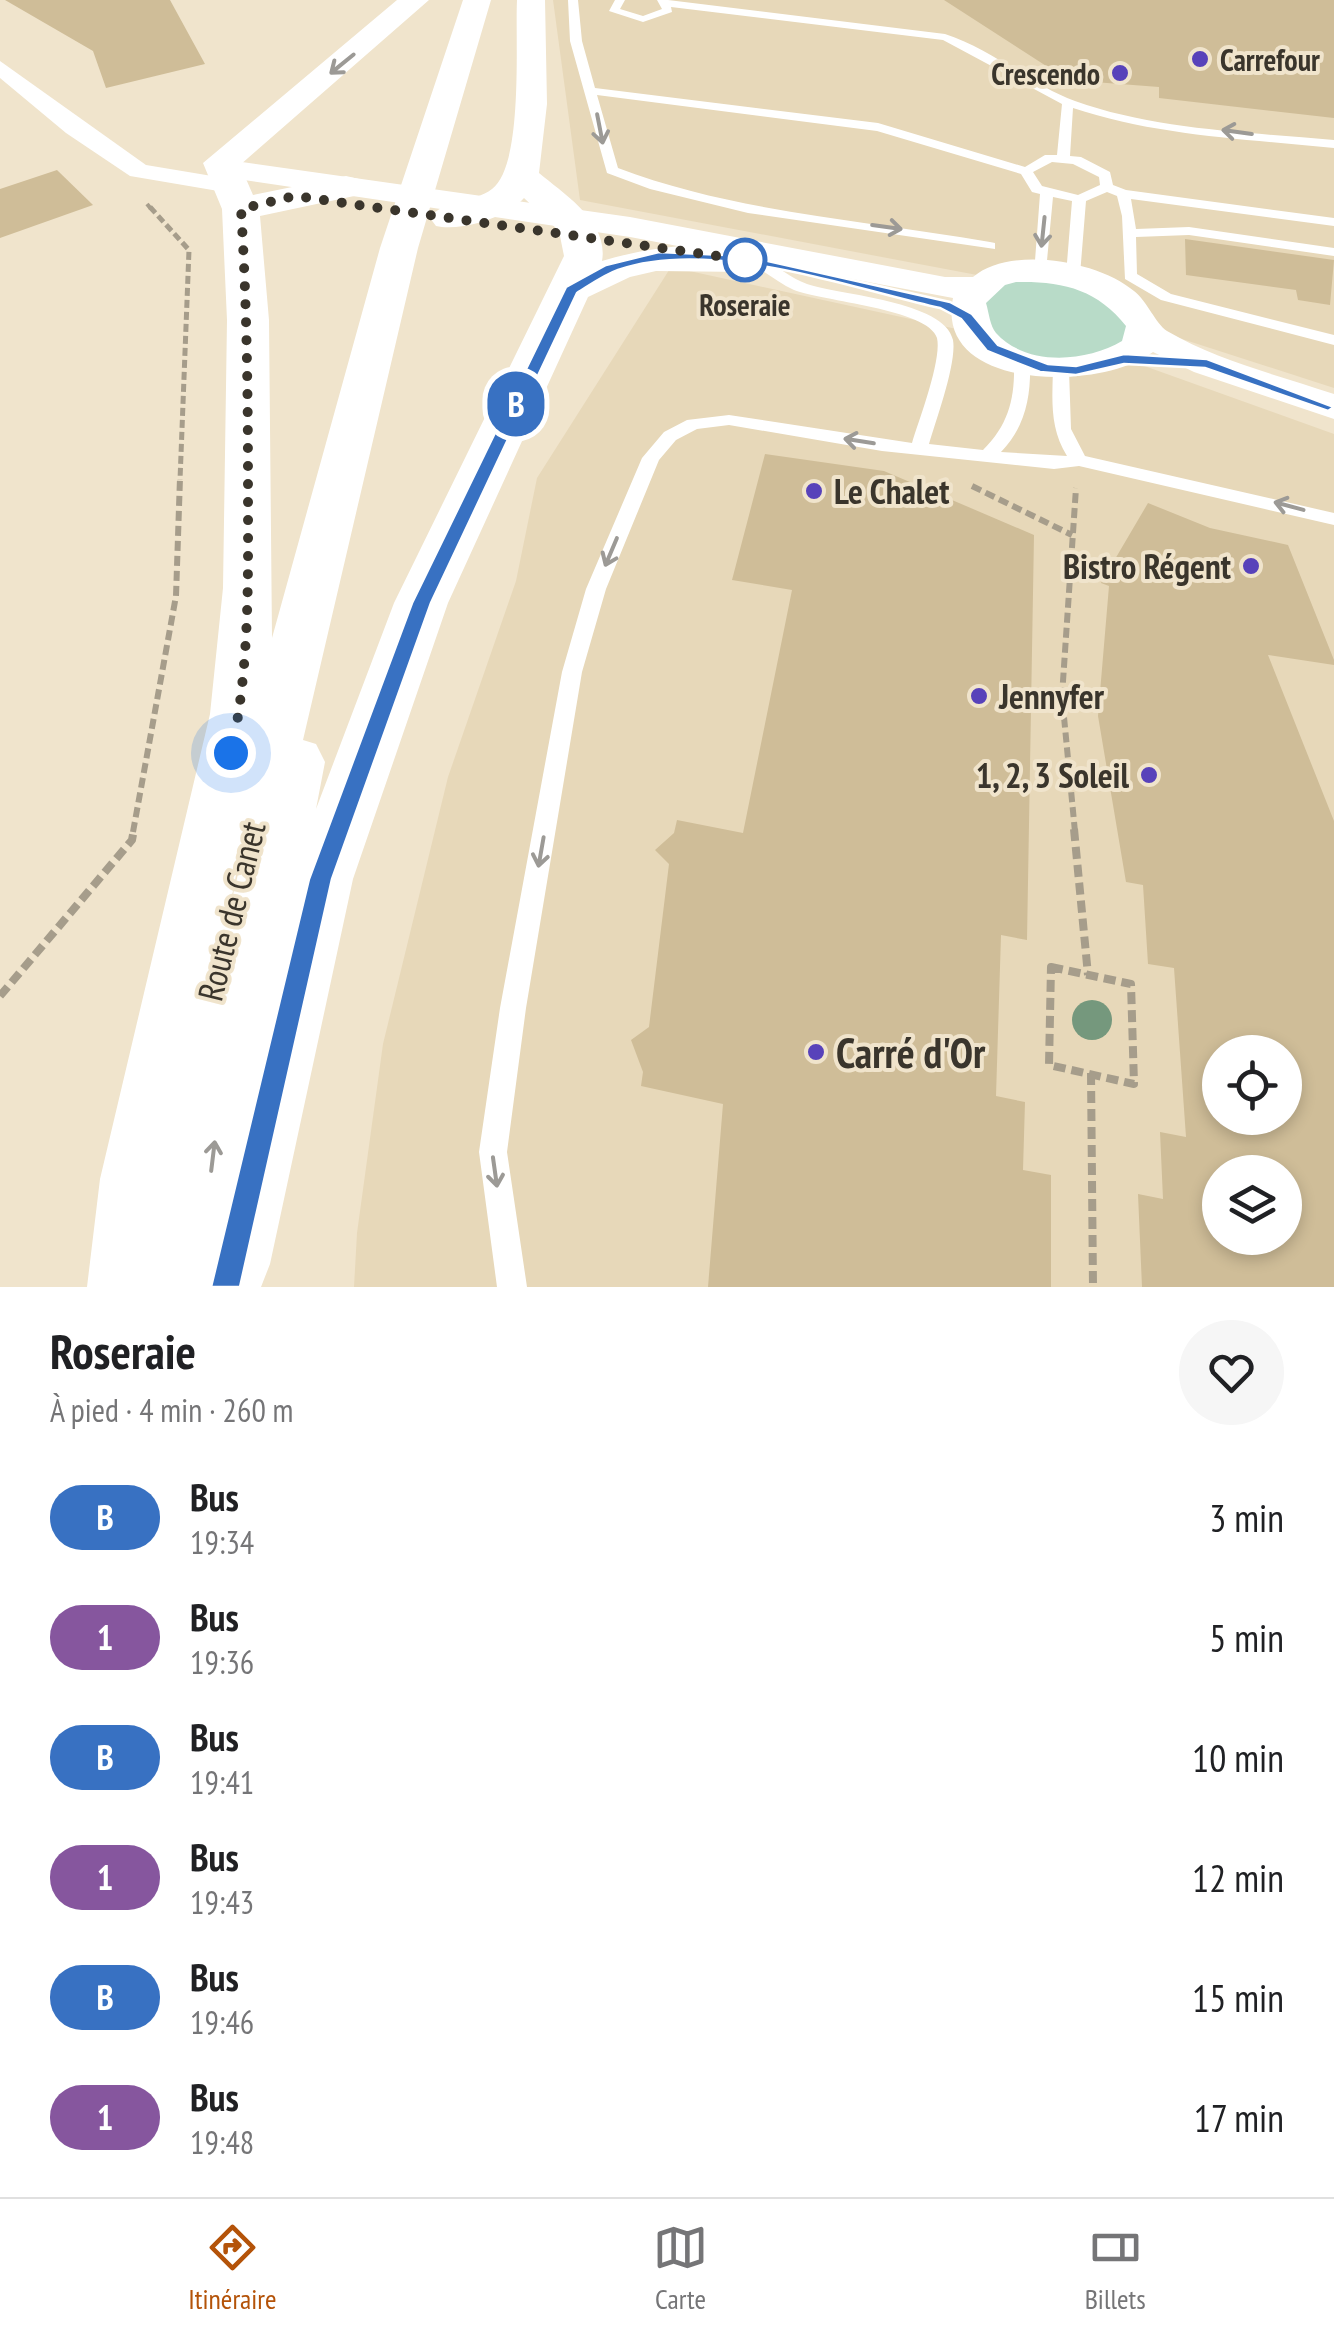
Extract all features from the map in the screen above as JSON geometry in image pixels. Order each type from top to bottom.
[{"type":"main road","points":[[128,1287],[138,1179],[240,714],[249,588],[247,190],[221,163],[415,0]]},
{"type":"main road","points":[[477,0],[438,168],[439,230],[508,196],[521,176],[528,130],[531,0]]},
{"type":"main road","points":[[438,168],[493,0]]},
{"type":"main road","points":[[521,176],[572,247],[611,268],[659,256],[753,262]]},
{"type":"main road","points":[[247,190],[346,187]]},
{"type":"main road","name":"Route de Canet","points":[[150,1287],[167,1176],[330,511],[439,230]]},
{"type":"main road","name":"Route de Canet","points":[[196,1287],[221,1098],[283,814],[354,512],[439,230]]},
{"type":"main road","points":[[226,1287],[320,879],[421,603],[572,247]]},
{"type":"street","points":[[0,67],[28,100],[139,171],[439,230],[945,287],[972,302]]},
{"type":"street","points":[[247,190],[346,187],[439,230]]},
{"type":"street","points":[[572,247],[753,262],[945,305],[972,302],[1014,272],[1056,273],[1112,290],[1128,303],[1134,346]]},
{"type":"street","points":[[972,302],[976,333],[993,348],[1022,362],[1060,370],[1102,368],[1134,346],[1207,364],[1334,407]]},
{"type":"lane","points":[[573,0],[576,41],[612,170],[646,185],[990,246]]},
{"type":"lane","points":[[619,0],[614,11],[634,19],[659,16],[668,10],[664,2]]},
{"type":"lane","points":[[737,12],[744,0]]},
{"type":"lane","points":[[664,2],[944,36],[968,45],[1068,102],[1122,116],[1334,144]]},
{"type":"lane","points":[[592,90],[878,128],[1026,171]]},
{"type":"lane","points":[[1063,158],[1068,102]]},
{"type":"lane","points":[[1026,171],[1038,161],[1063,158],[1098,169],[1108,181],[1107,187]]},
{"type":"lane","points":[[1026,171],[1030,183],[1047,194],[1080,198],[1107,187],[1123,194],[1334,222]]},
{"type":"lane","points":[[1047,194],[1056,273]]},
{"type":"lane","points":[[1123,194],[1130,216],[1130,276],[1166,296],[1334,340]]},
{"type":"lane","points":[[1056,273],[1080,198]]},
{"type":"lane","points":[[1128,234],[1189,231],[1334,252]]},
{"type":"lane","points":[[753,262],[800,287],[907,311],[937,326],[945,340],[940,375],[919,448]]},
{"type":"lane","points":[[990,453],[1010,436],[1024,393],[1022,362]]},
{"type":"lane","points":[[1060,370],[1060,423],[1070,450],[1079,460]]},
{"type":"lane","points":[[512,1287],[492,1152],[512,1008],[572,672],[596,589],[651,458],[670,436],[708,421],[1026,460],[1079,460],[1334,519]]},
{"type":"lane","points":[[1010,436],[1026,460]]},
{"type":"path","points":[[0,996],[132,840],[176,596],[189,250],[144,202]]},
{"type":"path","points":[[1079,460],[1062,696],[1088,975]]},
{"type":"path","points":[[970,485],[1072,535]]},
{"type":"path","points":[[1051,968],[1131,984],[1134,1084],[1091,1074],[1049,1064],[1051,968]]},
{"type":"path","points":[[1091,1074],[1093,1287]]},
{"type":"shaded area","points":[[553,0],[1334,0],[1334,388],[993,278],[580,200]]},
{"type":"shaded area","name":"Carré d'Or","points":[[671,267],[975,333],[1125,359],[1334,434],[1334,1287],[354,1287],[357,1233],[383,1044],[448,777],[516,581],[537,478]]},
{"type":"green space","points":[[1014,272],[1112,290],[1138,346],[1103,368],[1006,356],[968,301]]},
{"type":"building","points":[[5,0],[170,0],[205,64],[106,88],[93,51]]},
{"type":"building","name":"Carrefour","points":[[944,0],[1334,0],[1334,118],[1159,98],[1159,87],[1068,80]]},
{"type":"building","points":[[57,170],[93,205],[0,238],[0,189]]},
{"type":"building","points":[[1185,239],[1334,260],[1330,305],[1298,300],[1296,290],[1186,275]]},
{"type":"building","points":[[765,454],[884,471],[1034,535],[1027,940],[1001,935],[996,1096],[1025,1102],[1023,1170],[1051,1175],[1051,1287],[708,1287],[723,1104],[641,1086],[643,1072],[631,1040],[649,1027],[669,864],[655,850],[674,833],[677,820],[743,833],[792,590],[732,580]]},
{"type":"building","points":[[1148,503],[1210,528],[1288,545],[1334,660],[1334,665],[1268,655],[1334,821],[1334,1287],[1142,1287],[1138,1194],[1163,1199],[1160,1132],[1186,1137],[1174,968],[1148,964],[1143,885],[1126,882],[1098,716],[1109,586],[1101,583]]},
{"type":"bus line","name":"B","points":[[225,1287],[320,879],[421,603],[571,290],[611,268],[659,256],[746,260],[945,305],[967,317],[976,333],[993,348],[1022,362],[1076,371],[1102,368],[1124,359],[1207,364],[1334,407]]},
{"type":"place","name":"Carrefour","points":[[1200,59]]},
{"type":"place","name":"Crescendo","points":[[1120,73]]},
{"type":"place","name":"Roseraie","points":[[745,260]]},
{"type":"place","name":"Le Chalet","points":[[814,491]]},
{"type":"place","name":"Bistro Régent","points":[[1251,566]]},
{"type":"place","name":"Jennyfer","points":[[979,696]]},
{"type":"place","name":"1, 2, 3 Soleil","points":[[1149,775]]},
{"type":"place","name":"Carré d'Or","points":[[816,1052]]},
{"type":"route","points":[[231,753],[240,714],[249,588],[248,320],[241,209],[295,196],[745,260]]}]
